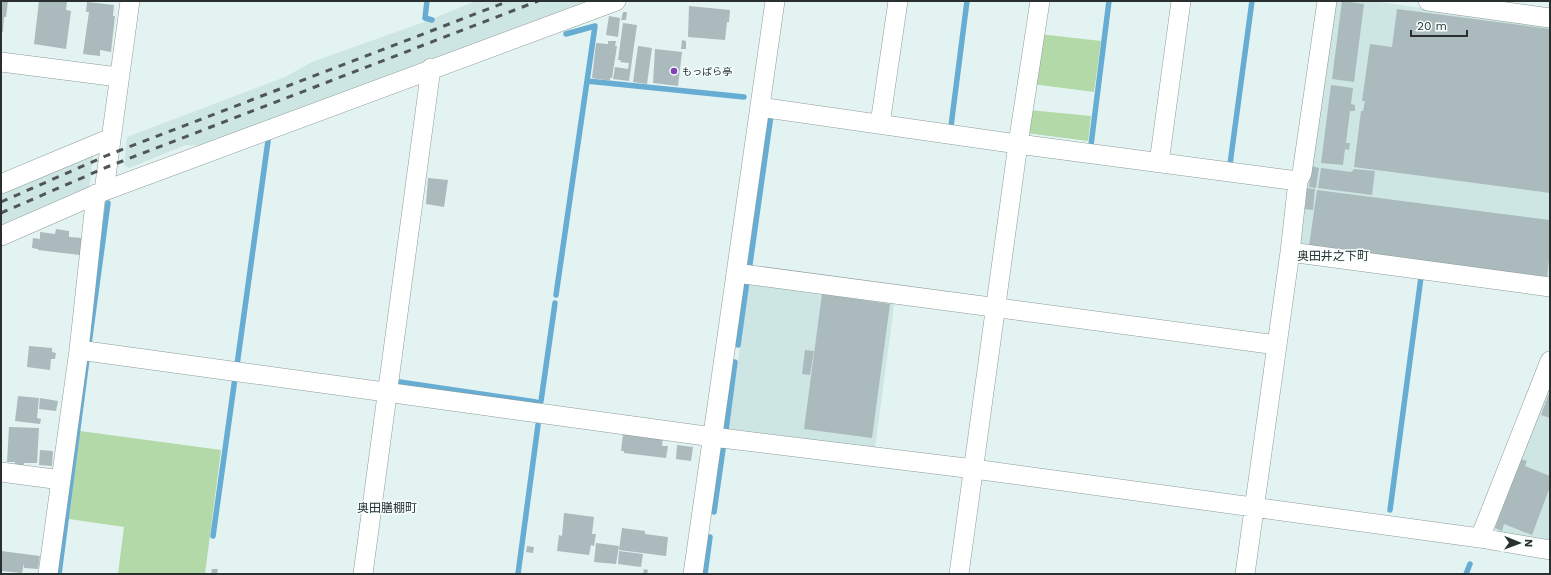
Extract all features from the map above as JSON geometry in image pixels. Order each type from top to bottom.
[{"type":"street","points":[[48,574],[100,193],[111,138],[118,77],[130,1]]},
{"type":"street","points":[[1,236],[100,193],[431,68],[616,1]]},
{"type":"street","points":[[693,574],[775,1]]},
{"type":"street","points":[[880,124],[898,1]]},
{"type":"street","points":[[959,574],[1018,144],[1040,1]]},
{"type":"street","points":[[1159,163],[1181,1]]},
{"type":"street","points":[[1245,574],[1290,252],[1298,181],[1302,173],[1326,1]]},
{"type":"street","points":[[1428,1],[1550,18]]},
{"type":"street","points":[[1,62],[118,77]]},
{"type":"street","points":[[364,574],[431,68]]},
{"type":"street","points":[[760,107],[1018,144],[1298,181]]},
{"type":"street","points":[[1,184],[111,138]]},
{"type":"street","points":[[1290,252],[1550,286]]},
{"type":"street","points":[[736,274],[1277,345]]},
{"type":"street","points":[[79,350],[713,437],[974,469],[1254,507],[1480,538],[1550,550]]},
{"type":"street","points":[[1480,538],[1550,361]]},
{"type":"street","points":[[1,472],[61,480]]},
{"type":"shaded area","points":[[476,1],[593,1],[205,146],[186,145],[129,168],[124,165],[127,137],[285,77],[312,62],[424,22]]},
{"type":"shaded area","points":[[1332,1],[1372,1],[1550,26],[1550,279],[1298,245]]},
{"type":"shaded area","points":[[94,152],[89,189],[1,227],[1,188]]},
{"type":"shaded area","points":[[750,279],[895,299],[875,448],[728,429]]},
{"type":"shaded area","points":[[1550,382],[1550,540],[1491,532]]},
{"type":"green space","points":[[1039,34],[1101,41],[1094,92],[1032,84]]},
{"type":"green space","points":[[1029,110],[1091,116],[1088,141],[1026,133]]},
{"type":"green space","points":[[80,431],[221,450],[205,574],[118,574],[124,527],[69,519]]},
{"type":"building","points":[[1,1],[8,1],[6,17],[4,17],[3,32],[1,32]]},
{"type":"building","points":[[39,1],[67,1],[66,10],[71,11],[66,49],[34,44]]},
{"type":"building","points":[[1342,1],[1364,4],[1354,82],[1332,79]]},
{"type":"building","points":[[87,2],[114,5],[113,16],[115,16],[111,52],[100,50],[100,56],[83,54],[89,12],[86,12]]},
{"type":"building","points":[[689,6],[730,10],[725,40],[688,37]]},
{"type":"building","points":[[1397,9],[1550,29],[1550,193],[1354,167],[1361,111],[1363,111],[1365,101],[1362,101],[1370,44],[1392,47]]},
{"type":"building","points":[[623,12],[627,12],[626,20],[621,20]]},
{"type":"building","points":[[609,16],[620,18],[618,37],[606,35]]},
{"type":"building","points":[[623,23],[637,25],[629,81],[613,79],[615,67],[628,69],[629,63],[620,62],[621,60],[618,60]]},
{"type":"building","points":[[682,40],[686,41],[686,49],[681,49]]},
{"type":"building","points":[[608,41],[616,41],[615,46],[617,46],[612,78],[610,78],[610,81],[592,78],[596,43],[608,44]]},
{"type":"building","points":[[638,46],[652,48],[647,84],[633,82]]},
{"type":"building","points":[[655,49],[682,52],[678,86],[653,83]]},
{"type":"building","points":[[1331,85],[1353,88],[1351,104],[1355,105],[1355,111],[1350,111],[1346,143],[1350,143],[1349,150],[1345,149],[1343,165],[1321,163]]},
{"type":"building","points":[[1311,166],[1319,168],[1316,188],[1309,187]]},
{"type":"building","points":[[1321,168],[1351,172],[1354,169],[1375,171],[1372,195],[1318,188]]},
{"type":"building","points":[[428,178],[448,180],[444,207],[426,204]]},
{"type":"building","points":[[1307,188],[1315,189],[1313,210],[1305,209]]},
{"type":"building","points":[[1317,190],[1550,220],[1550,252],[1547,277],[1309,246]]},
{"type":"building","points":[[56,229],[69,231],[69,237],[82,238],[80,255],[32,248],[33,238],[40,239],[40,232],[55,234]]},
{"type":"building","points":[[822,294],[890,304],[872,438],[804,429]]},
{"type":"building","points":[[29,346],[52,348],[52,352],[56,353],[55,359],[51,359],[50,370],[27,367]]},
{"type":"building","points":[[805,350],[814,351],[810,375],[802,374]]},
{"type":"building","points":[[1550,391],[1550,418],[1541,415]]},
{"type":"building","points":[[18,396],[39,398],[37,418],[41,419],[40,424],[15,421]]},
{"type":"building","points":[[40,398],[58,401],[56,411],[39,409]]},
{"type":"building","points":[[9,427],[39,428],[37,463],[24,463],[23,467],[15,466],[15,462],[7,462]]},
{"type":"building","points":[[623,434],[663,437],[662,446],[668,446],[666,458],[624,453],[624,451],[621,451]]},
{"type":"building","points":[[677,445],[693,447],[691,461],[676,459]]},
{"type":"building","points":[[40,450],[53,451],[52,466],[39,465]]},
{"type":"building","points":[[1521,459],[1527,461],[1525,466],[1550,476],[1550,487],[1532,535],[1504,524],[1502,531],[1495,528]]},
{"type":"building","points":[[564,513],[594,517],[592,534],[596,534],[594,546],[591,545],[589,555],[557,551],[559,535],[562,536]]},
{"type":"building","points":[[622,528],[645,531],[645,534],[668,537],[666,556],[619,550]]},
{"type":"building","points":[[596,543],[619,546],[616,564],[594,562]]},
{"type":"building","points":[[527,546],[534,547],[533,553],[526,552]]},
{"type":"building","points":[[1,551],[40,556],[38,569],[24,568],[24,563],[22,573],[1,571]]},
{"type":"building","points":[[619,551],[643,554],[641,567],[618,564]]},
{"type":"building","points":[[212,569],[218,569],[217,574],[211,574]]},
{"type":"building","points":[[644,569],[648,570],[647,574],[643,574]]},
{"type":"waterway","points":[[427,1],[425,18],[432,20]]},
{"type":"waterway","points":[[951,126],[967,1]]},
{"type":"waterway","points":[[1091,145],[1109,1]]},
{"type":"waterway","points":[[1230,164],[1252,1]]},
{"type":"waterway","points":[[556,295],[595,26],[566,34]]},
{"type":"waterway","points":[[587,81],[744,97]]},
{"type":"waterway","points":[[749,271],[771,115]]},
{"type":"waterway","points":[[237,365],[268,141]]},
{"type":"waterway","points":[[89,344],[108,203]]},
{"type":"waterway","points":[[1390,510],[1421,277]]},
{"type":"waterway","points":[[738,345],[747,281]]},
{"type":"waterway","points":[[541,401],[555,303]]},
{"type":"waterway","points":[[59,574],[87,359]]},
{"type":"waterway","points":[[726,430],[735,362]]},
{"type":"waterway","points":[[213,536],[235,378]]},
{"type":"waterway","points":[[393,381],[536,402]]},
{"type":"waterway","points":[[518,574],[538,425]]},
{"type":"waterway","points":[[714,512],[723,449]]},
{"type":"waterway","points":[[705,574],[710,537]]},
{"type":"waterway","points":[[1466,574],[1470,564]]},
{"type":"railway","points":[[1,202],[108,155],[509,1]]},
{"type":"railway","points":[[1,213],[107,167],[538,1]]},
{"type":"place","name":"もっぱら亭","points":[[674,71]]},
{"type":"district","name":"奥田井之下町","points":[[1333,256]]},
{"type":"district","name":"奥田膳棚町","points":[[387,508]]}]
